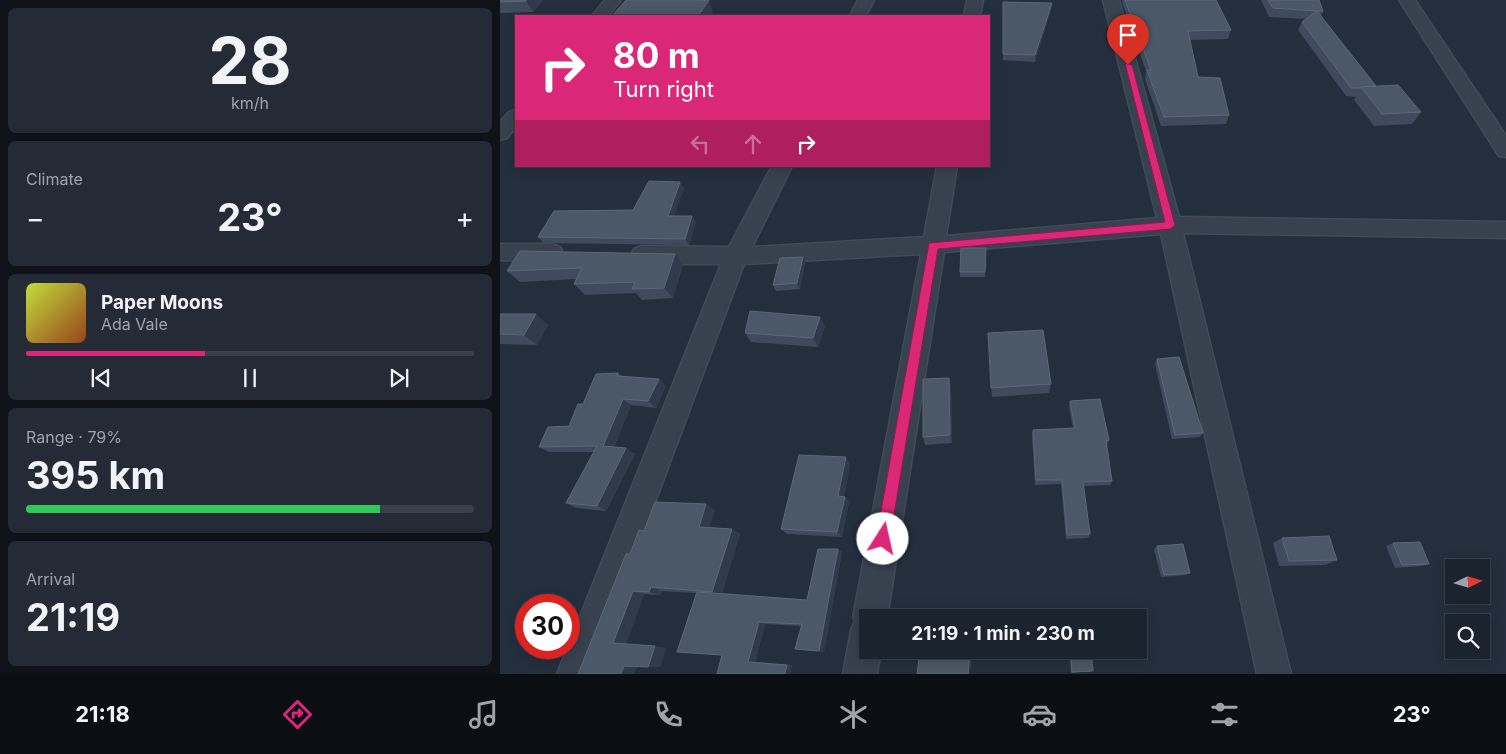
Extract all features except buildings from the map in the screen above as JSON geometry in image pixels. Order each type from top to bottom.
[{"type":"street","points":[[601,15],[614,0]]},
{"type":"street","points":[[858,15],[866,0]]},
{"type":"street","points":[[972,15],[975,0]]},
{"type":"street","points":[[1111,0],[1170,225],[1274,674]]},
{"type":"street","points":[[1407,0],[1506,151]]},
{"type":"street","points":[[500,134],[515,117]]},
{"type":"street","points":[[574,674],[736,256],[781,167]]},
{"type":"street","points":[[872,609],[946,167]]},
{"type":"street","points":[[618,254],[736,256],[933,245],[1170,225],[1506,230]]},
{"type":"street","points":[[500,252],[569,253]]},
{"type":"street","points":[[860,674],[863,659]]},
{"type":"route","points":[[883,539],[933,245],[1170,225],[1128,65]]}]
